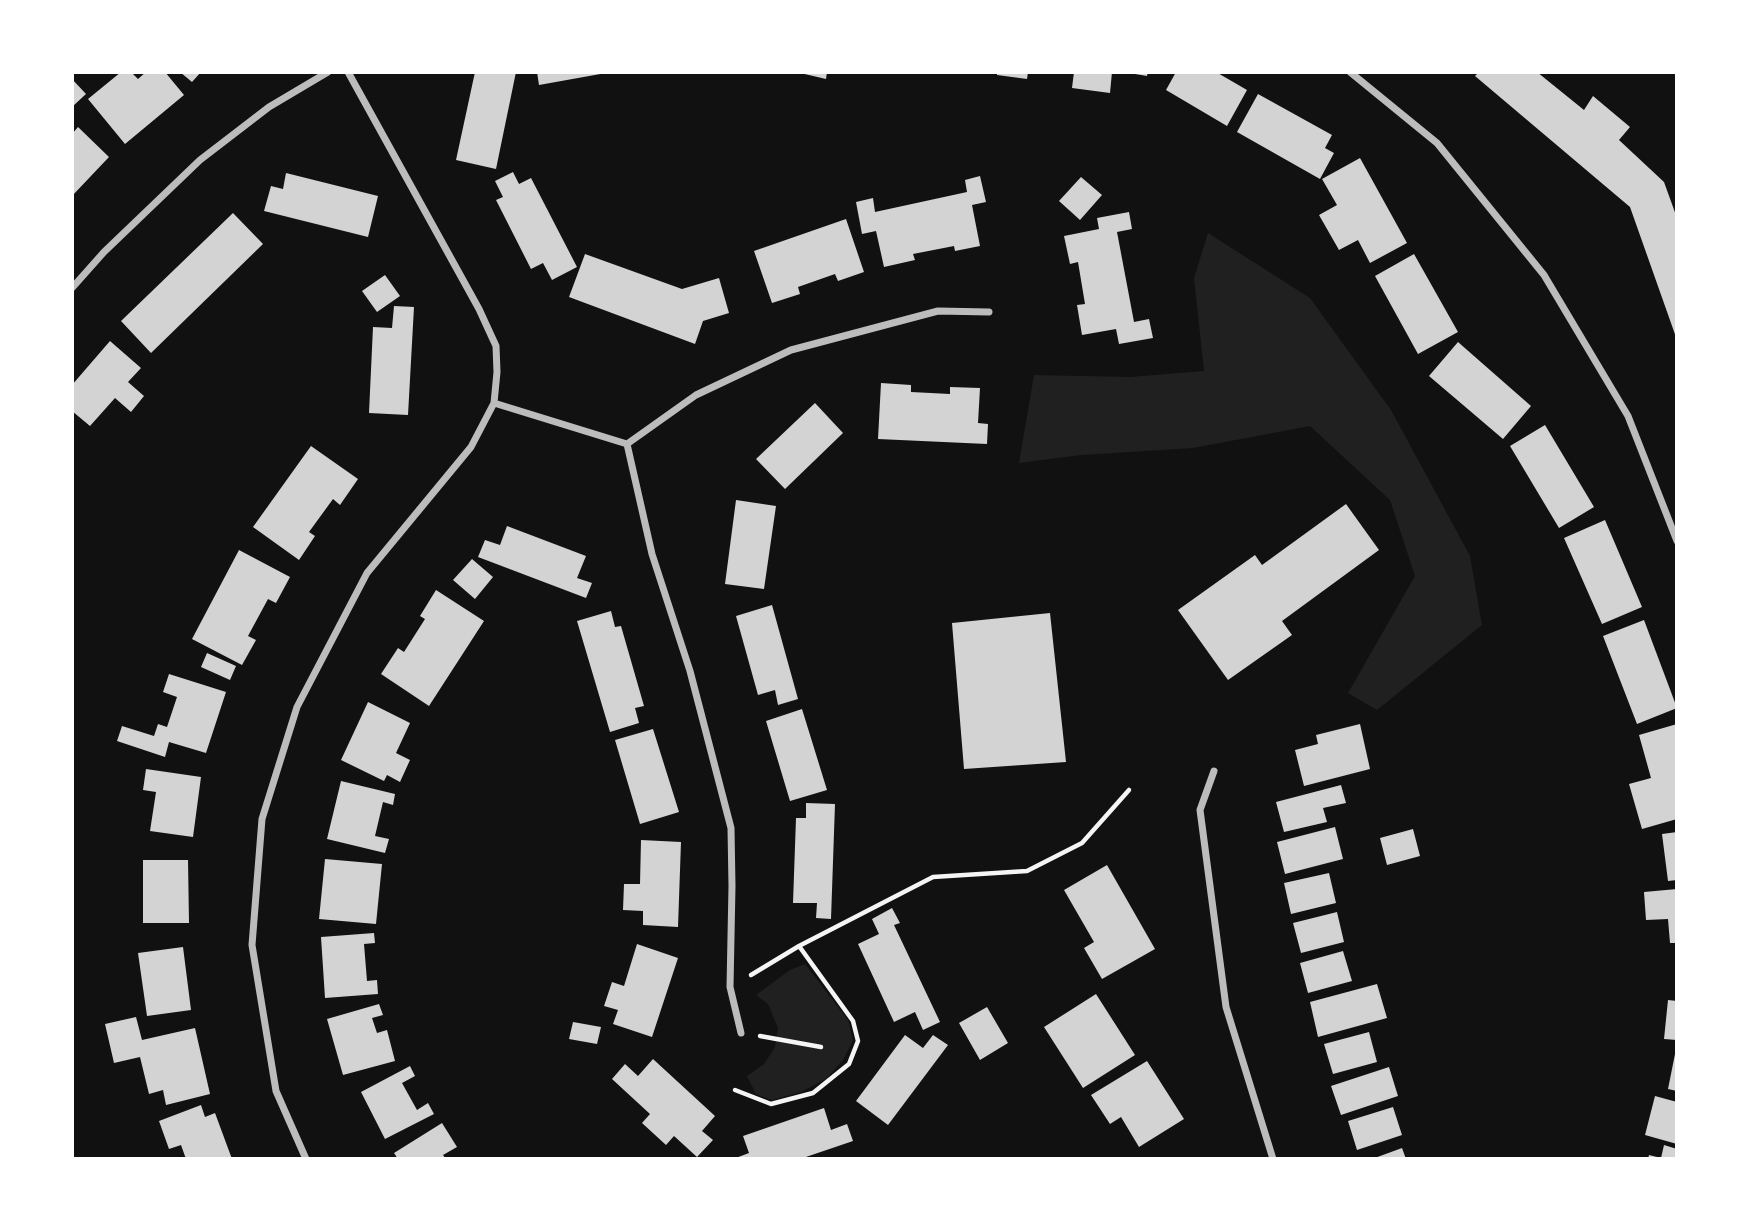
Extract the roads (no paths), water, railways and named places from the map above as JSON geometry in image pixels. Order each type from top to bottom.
[{"type":"street","points":[[72,288],[104,252],[200,160],[269,107],[328,72]]},
{"type":"street","points":[[306,1159],[276,1091],[252,945],[262,819],[297,707],[367,573],[471,447],[494,403],[497,372],[496,346],[480,309],[348,72]]},
{"type":"street","points":[[1350,72],[1437,143],[1544,275],[1628,416],[1677,541]]},
{"type":"street","points":[[627,444],[696,395],[791,350],[938,311],[989,312]]},
{"type":"street","points":[[494,403],[627,444]]},
{"type":"street","points":[[627,444],[652,554],[690,671],[731,828],[730,987],[741,1033]]},
{"type":"street","points":[[1214,771],[1200,810],[1226,1007],[1273,1159]]}]
